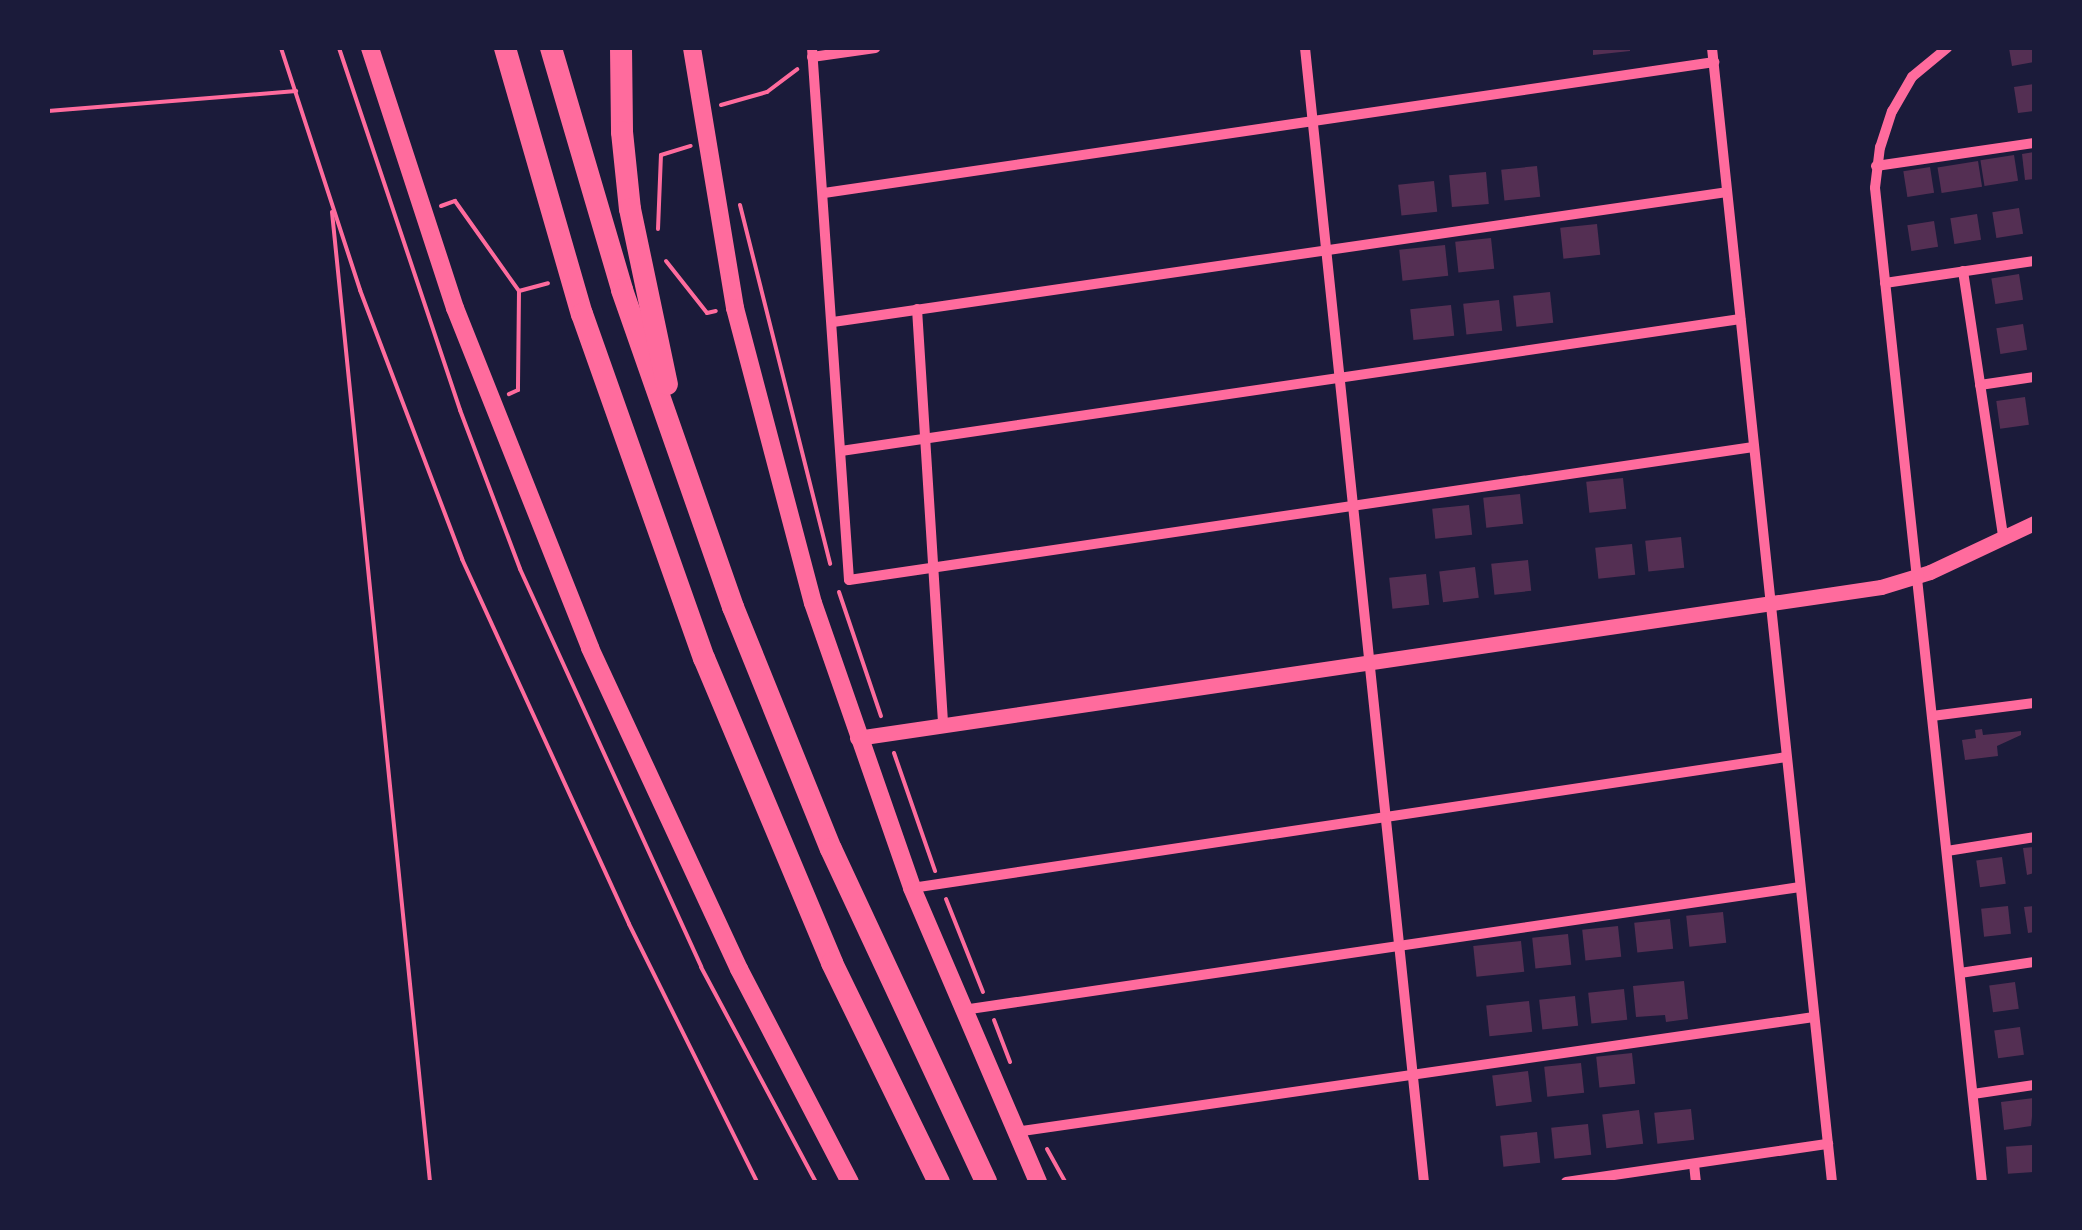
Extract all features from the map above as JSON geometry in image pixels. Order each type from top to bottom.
[{"type":"highway","points":[[505,48],[582,314],[697,641],[832,962],[938,1182]]},
{"type":"highway","points":[[550,48],[622,290],[689,485],[831,849],[986,1182]]},
{"type":"highway","points":[[621,48],[622,132],[630,209],[689,485]]},
{"type":"main road","points":[[370,48],[456,308],[582,630],[739,969],[850,1182]]},
{"type":"main road","points":[[692,48],[705,142],[753,386],[857,738],[912,888],[1038,1182]]},
{"type":"street","points":[[875,48],[812,52],[849,580],[1754,447]]},
{"type":"street","points":[[1305,48],[1424,1182]]},
{"type":"street","points":[[1712,48],[1832,1182]]},
{"type":"street","points":[[1947,48],[1925,64],[1901,93],[1885,128],[1876,166],[1885,283],[1982,1182]]},
{"type":"street","points":[[824,193],[1714,62]]},
{"type":"street","points":[[1876,166],[2034,143]]},
{"type":"street","points":[[833,322],[1727,192]]},
{"type":"street","points":[[1885,283],[2034,260]]},
{"type":"street","points":[[1963,271],[2003,536]]},
{"type":"street","points":[[917,309],[943,725]]},
{"type":"street","points":[[841,451],[1740,319]]},
{"type":"street","points":[[1980,385],[2034,377]]},
{"type":"street","points":[[857,738],[1770,603],[1917,577],[2034,523]]},
{"type":"street","points":[[1932,716],[2034,702]]},
{"type":"street","points":[[912,888],[1786,758]]},
{"type":"street","points":[[1946,851],[2034,837]]},
{"type":"street","points":[[962,1010],[1800,887]]},
{"type":"street","points":[[1960,973],[2034,962]]},
{"type":"street","points":[[1014,1132],[1814,1017]]},
{"type":"street","points":[[1972,1094],[2034,1084]]},
{"type":"street","points":[[1566,1182],[1828,1144]]},
{"type":"street","points":[[1694,1164],[1696,1182]]},
{"type":"path","points":[[281,48],[360,290],[462,558],[628,924],[757,1182]]},
{"type":"path","points":[[701,111],[767,92],[812,52]]},
{"type":"path","points":[[48,110],[296,91]]},
{"type":"path","points":[[719,93],[723,118]]},
{"type":"path","points":[[658,232],[661,155],[705,142]]},
{"type":"path","points":[[739,198],[831,567]]},
{"type":"path","points":[[331,200],[430,1182]]},
{"type":"path","points":[[459,206],[519,291],[518,382]]},
{"type":"path","points":[[658,251],[707,313]]},
{"type":"path","points":[[837,586],[940,884],[1016,1077]]},
{"type":"path","points":[[1037,1130],[1065,1182]]},
{"type":"building","points":[[1593,48],[1630,48],[1630,51],[1593,55]]},
{"type":"building","points":[[2009,48],[2034,48],[2034,62],[2012,66]]},
{"type":"building","points":[[2034,84],[2034,111],[2018,113],[2014,87]]},
{"type":"building","points":[[2034,152],[2034,179],[2025,180],[2022,154]]},
{"type":"building","points":[[2014,155],[2018,181],[1984,186],[1980,160]]},
{"type":"building","points":[[1978,161],[1982,187],[1942,193],[1938,167]]},
{"type":"building","points":[[1537,166],[1540,197],[1504,201],[1501,170]]},
{"type":"building","points":[[1930,167],[1934,193],[1907,197],[1903,171]]},
{"type":"building","points":[[1486,172],[1489,204],[1452,207],[1449,175]]},
{"type":"building","points":[[1434,181],[1437,212],[1401,216],[1398,185]]},
{"type":"building","points":[[2019,208],[2023,234],[1996,238],[1992,212]]},
{"type":"building","points":[[1977,214],[1981,240],[1954,244],[1950,218]]},
{"type":"building","points":[[1934,221],[1938,247],[1911,251],[1907,225]]},
{"type":"building","points":[[1597,224],[1600,255],[1563,259],[1560,228]]},
{"type":"building","points":[[1491,238],[1494,269],[1458,273],[1455,242]]},
{"type":"building","points":[[1445,245],[1448,276],[1402,281],[1399,250]]},
{"type":"building","points":[[2019,274],[2023,300],[1995,304],[1991,278]]},
{"type":"building","points":[[1550,292],[1553,323],[1516,327],[1513,296]]},
{"type":"building","points":[[1499,300],[1502,331],[1466,335],[1463,304]]},
{"type":"building","points":[[1451,305],[1454,336],[1413,340],[1410,309]]},
{"type":"building","points":[[2023,324],[2027,350],[2000,354],[1996,328]]},
{"type":"building","points":[[2025,397],[2029,425],[2000,429],[1996,401]]},
{"type":"building","points":[[1623,478],[1626,509],[1589,513],[1586,482]]},
{"type":"building","points":[[1520,494],[1523,524],[1486,528],[1483,498]]},
{"type":"building","points":[[1469,505],[1472,535],[1435,539],[1432,509]]},
{"type":"building","points":[[1681,537],[1684,568],[1648,572],[1645,541]]},
{"type":"building","points":[[1632,544],[1635,575],[1598,579],[1595,548]]},
{"type":"building","points":[[1528,560],[1531,591],[1494,595],[1491,564]]},
{"type":"building","points":[[1475,567],[1479,598],[1443,602],[1439,571]]},
{"type":"building","points":[[1426,574],[1429,605],[1392,609],[1389,578]]},
{"type":"building","points":[[1982,729],[1983,735],[2021,731],[2021,735],[1997,746],[1998,756],[1965,760],[1962,740],[1976,738],[1975,730]]},
{"type":"building","points":[[2034,847],[2034,873],[2027,875],[2023,848]]},
{"type":"building","points":[[2002,857],[2006,884],[1980,887],[1976,861]]},
{"type":"building","points":[[2008,906],[2011,934],[1984,937],[1981,909]]},
{"type":"building","points":[[2034,906],[2034,932],[2028,933],[2024,907]]},
{"type":"building","points":[[1723,912],[1726,943],[1689,947],[1686,916]]},
{"type":"building","points":[[1670,919],[1673,949],[1637,953],[1634,923]]},
{"type":"building","points":[[1618,926],[1621,957],[1585,961],[1582,930]]},
{"type":"building","points":[[1568,934],[1571,965],[1535,969],[1532,938]]},
{"type":"building","points":[[1521,941],[1524,972],[1477,977],[1473,946]]},
{"type":"building","points":[[1684,981],[1688,1019],[1666,1022],[1665,1015],[1636,1017],[1633,986]]},
{"type":"building","points":[[2015,982],[2019,1009],[1993,1012],[1989,986]]},
{"type":"building","points":[[1624,989],[1627,1020],[1591,1024],[1588,993]]},
{"type":"building","points":[[1575,996],[1578,1026],[1542,1030],[1539,1000]]},
{"type":"building","points":[[1529,1001],[1532,1032],[1489,1036],[1486,1005]]},
{"type":"building","points":[[2020,1027],[2024,1055],[1998,1058],[1994,1031]]},
{"type":"building","points":[[1632,1053],[1635,1084],[1599,1088],[1596,1057]]},
{"type":"building","points":[[1581,1063],[1584,1093],[1547,1097],[1544,1067]]},
{"type":"building","points":[[1528,1071],[1532,1102],[1496,1106],[1492,1075]]},
{"type":"building","points":[[2034,1098],[2031,1126],[2004,1130],[2001,1102]]},
{"type":"building","points":[[1691,1109],[1694,1140],[1657,1144],[1654,1113]]},
{"type":"building","points":[[1639,1110],[1643,1144],[1606,1148],[1602,1115]]},
{"type":"building","points":[[1588,1124],[1591,1155],[1554,1159],[1551,1128]]},
{"type":"building","points":[[1537,1132],[1540,1163],[1503,1167],[1500,1136]]},
{"type":"building","points":[[2032,1145],[2034,1172],[2008,1174],[2006,1147]]}]
